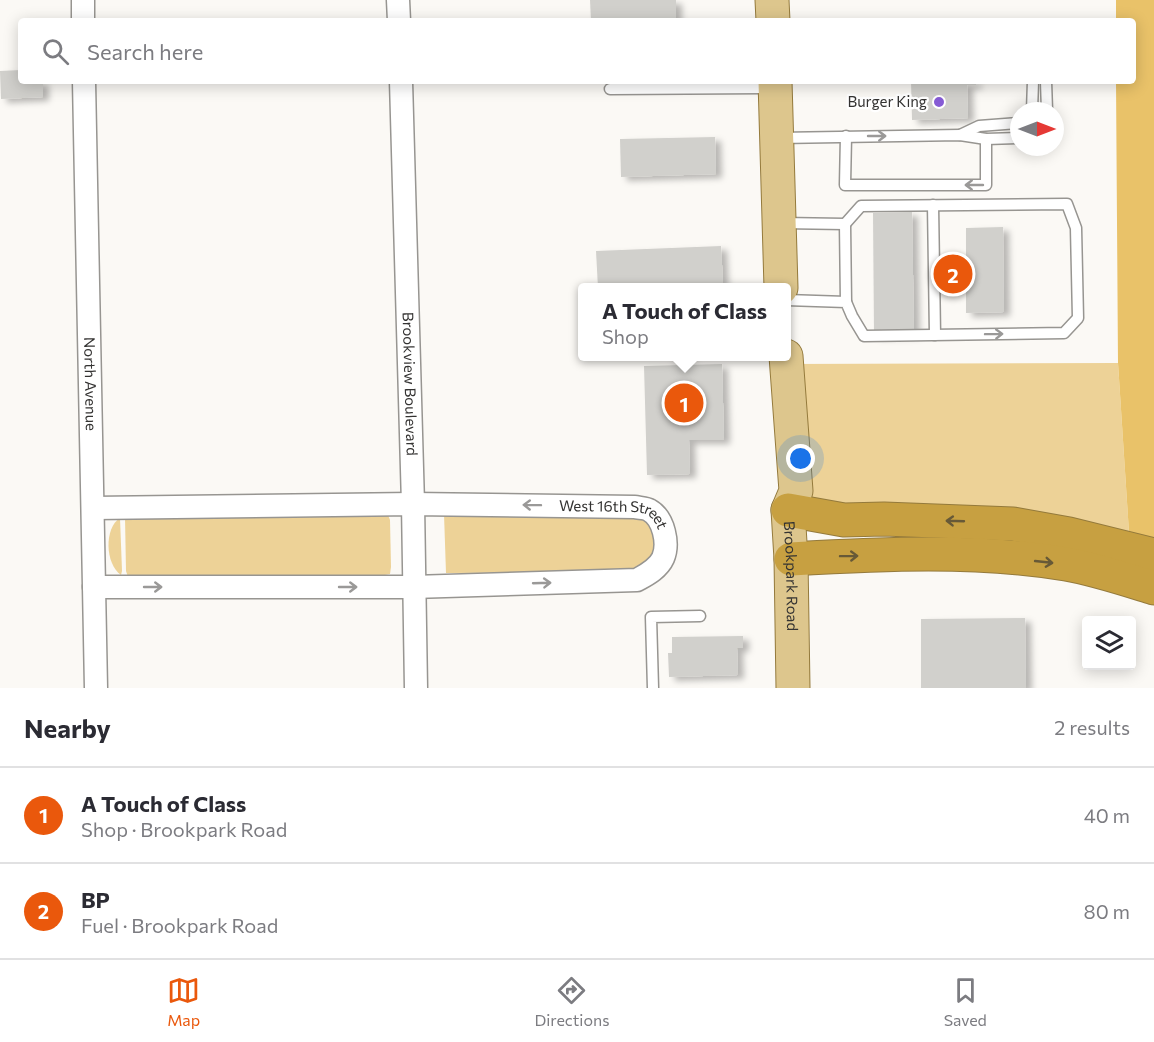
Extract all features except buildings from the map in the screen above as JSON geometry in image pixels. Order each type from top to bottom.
[{"type":"highway","points":[[788,510],[844,520],[884,519],[1013,524],[1142,551]]},
{"type":"highway","points":[[791,559],[845,556],[979,556],[1066,564],[1142,584]]},
{"type":"main road","points":[[772,0],[773,18]]},
{"type":"main road","points":[[775,84],[781,283]]},
{"type":"main road","name":"Brookpark Road","points":[[786,361],[796,491],[788,510],[793,688]]},
{"type":"street","points":[[82,0],[83,18]]},
{"type":"street","points":[[398,0],[399,18]]},
{"type":"street","name":"North Avenue","points":[[84,84],[96,688]]},
{"type":"street","name":"Brookview Boulevard","points":[[401,84],[414,504],[416,688]]},
{"type":"street","name":"West 16th Street","points":[[94,508],[414,504],[635,507],[650,510],[662,524],[665,540],[663,558],[650,573],[636,580],[414,587],[94,587]]},
{"type":"lane","points":[[610,89],[775,84]]},
{"type":"lane","points":[[1032,102],[1033,84]]},
{"type":"lane","points":[[1046,84],[1047,102]]},
{"type":"lane","points":[[960,135],[979,126],[1010,124]]},
{"type":"lane","points":[[776,138],[960,135],[986,139],[1010,138]]},
{"type":"lane","points":[[846,136],[845,185],[986,185],[986,139]]},
{"type":"lane","points":[[1067,204],[1076,228],[1078,318],[1064,333],[935,334],[864,336],[852,316],[846,302],[845,224],[861,206],[1067,204]]},
{"type":"lane","points":[[933,206],[935,334]]},
{"type":"lane","points":[[779,224],[845,224]]},
{"type":"lane","points":[[791,300],[846,302]]},
{"type":"lane","points":[[653,688],[651,617],[700,616]]},
{"type":"shaded area","points":[[1116,0],[1154,0],[1154,555],[1130,548],[1118,363],[1116,84],[1136,84],[1136,18],[1116,18]]},
{"type":"shaded area","points":[[1118,363],[1130,548],[788,510],[783,364]]},
{"type":"shaded area","points":[[630,511],[647,519],[655,532],[654,552],[647,563],[630,572],[446,573],[444,514]]},
{"type":"shaded area","points":[[388,515],[390,520],[390,574],[128,577],[126,571],[125,517]]},
{"type":"shaded area","points":[[120,518],[121,575],[109,555],[111,530]]},
{"type":"place","name":"Burger King","points":[[939,102]]},
{"type":"place","name":"BP","points":[[953,274]]},
{"type":"place","name":"A Touch of Class","points":[[684,403]]}]
